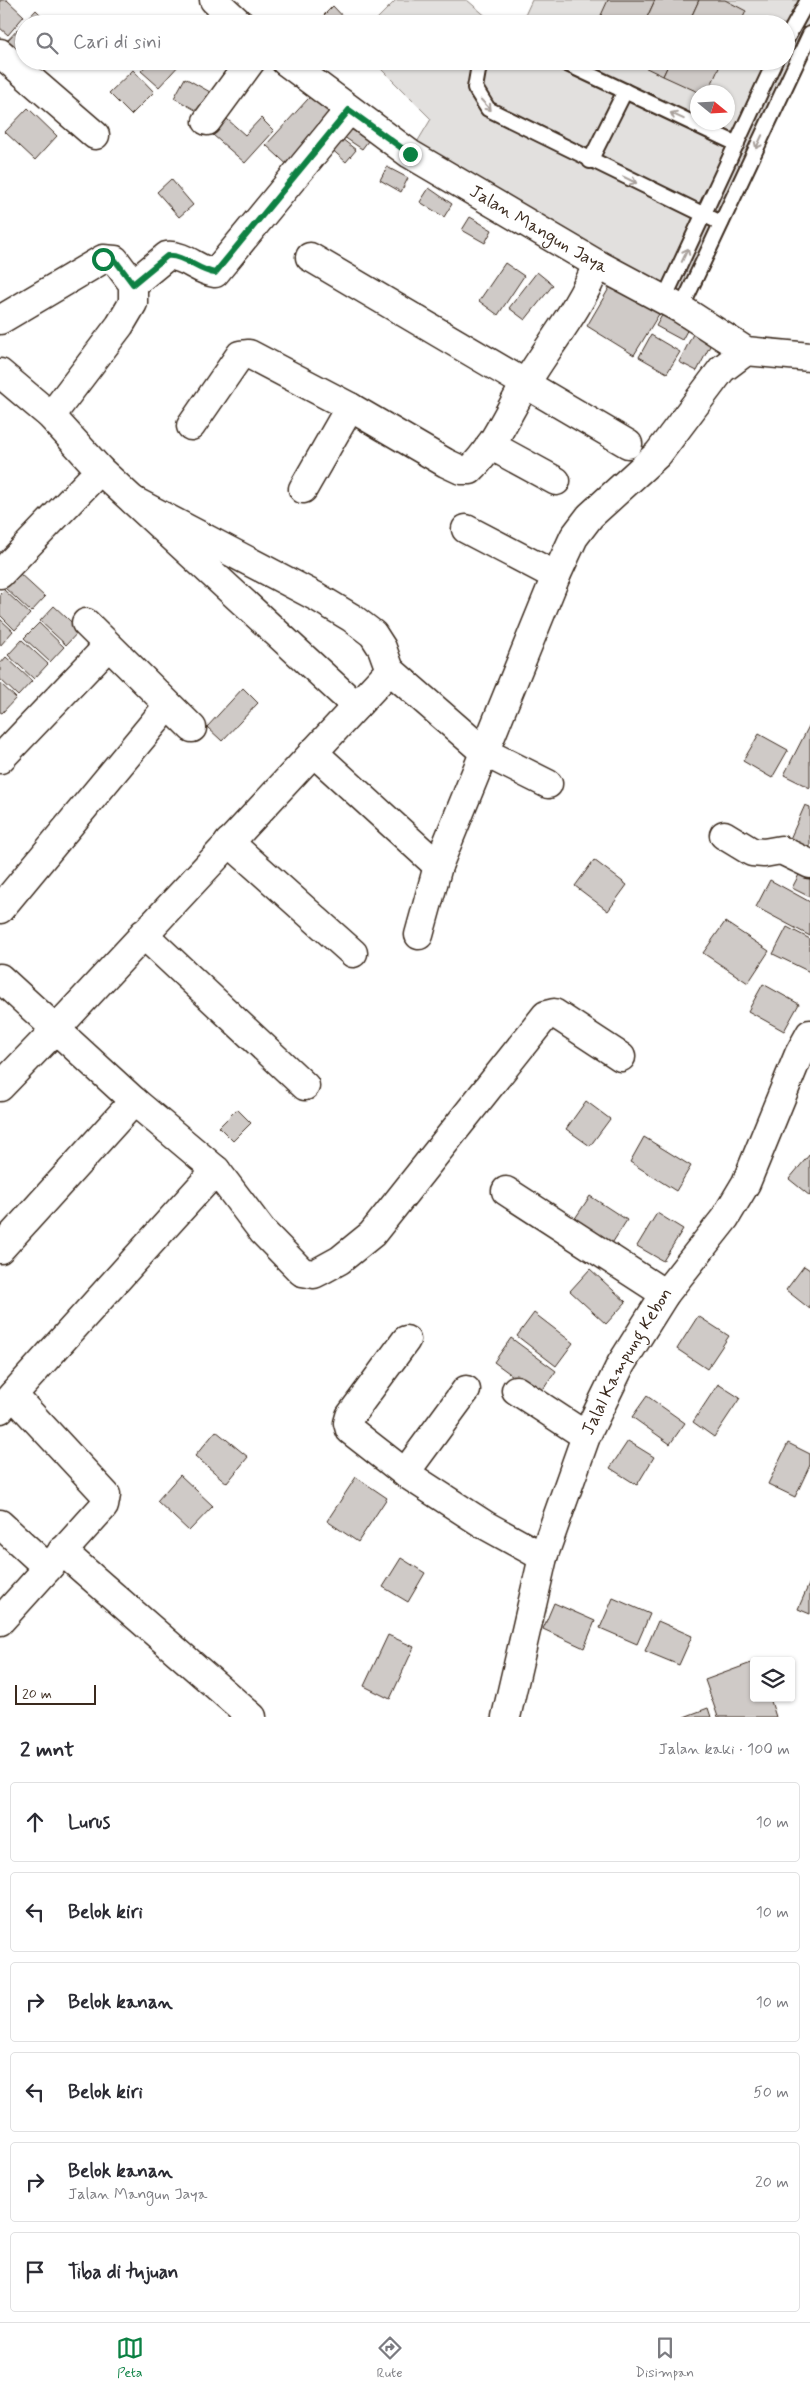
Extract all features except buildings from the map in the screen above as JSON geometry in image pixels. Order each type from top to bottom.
[{"type":"street","points":[[220,2],[232,15]]},
{"type":"street","points":[[0,53],[15,66]]},
{"type":"street","points":[[19,70],[95,136]]},
{"type":"street","points":[[207,122],[245,70]]},
{"type":"street","name":"Jalan Mangun Jaya","points":[[297,70],[410,154],[597,264],[673,304],[746,351],[810,357]]},
{"type":"street","points":[[133,284],[167,256],[174,255],[208,272],[215,273],[349,110]]},
{"type":"street","points":[[310,257],[526,382],[628,444]]},
{"type":"street","points":[[0,320],[103,259],[115,260],[133,284],[133,303],[120,325],[51,416]]},
{"type":"street","points":[[192,426],[240,355],[254,357],[350,407],[462,470],[470,470],[490,445],[526,382],[589,286],[597,264]]},
{"type":"street","points":[[419,935],[438,866],[556,576],[574,537],[590,516],[658,454],[722,369],[746,351]]},
{"type":"street","points":[[0,373],[51,416],[100,470],[356,706]]},
{"type":"street","points":[[303,489],[350,407]]},
{"type":"street","points":[[490,445],[556,481]]},
{"type":"street","points":[[0,574],[100,470]]},
{"type":"street","points":[[134,501],[352,618],[373,634],[382,648],[390,670],[484,752],[548,784]]},
{"type":"street","points":[[466,529],[556,576]]},
{"type":"street","points":[[86,623],[192,728]]},
{"type":"street","points":[[0,759],[108,646]]},
{"type":"street","points":[[0,1086],[57,1028],[390,670]]},
{"type":"street","points":[[0,908],[168,706]]},
{"type":"street","points":[[313,752],[438,866]]},
{"type":"street","points":[[724,835],[752,852],[764,853],[781,850],[810,864]]},
{"type":"street","points":[[229,842],[353,953]]},
{"type":"street","points":[[143,934],[305,1086]]},
{"type":"street","points":[[0,978],[57,1028],[134,1101],[216,1170],[268,1238],[302,1272],[314,1274],[340,1260],[372,1234],[546,1015],[554,1014],[621,1057]]},
{"type":"street","name":"Jalal Kampung Kebon","points":[[506,1717],[543,1557],[586,1436],[621,1364],[665,1294],[725,1218],[746,1183],[799,1054],[810,1034]]},
{"type":"street","points":[[0,1249],[134,1101]]},
{"type":"street","points":[[0,1621],[104,1506],[106,1495],[7,1402],[216,1170]]},
{"type":"street","points":[[506,1191],[665,1294]]},
{"type":"street","points":[[406,1340],[350,1416],[348,1423],[350,1430],[405,1473],[485,1525],[543,1557]]},
{"type":"street","points":[[405,1473],[466,1390]]},
{"type":"street","points":[[516,1390],[586,1436]]},
{"type":"street","points":[[0,1524],[55,1560],[252,1717]]},
{"type":"lane","points":[[795,24],[808,0]]},
{"type":"lane","points":[[795,66],[810,34]]},
{"type":"lane","points":[[478,70],[475,88],[488,109],[590,161],[721,223]]},
{"type":"lane","points":[[580,70],[737,144]]},
{"type":"lane","points":[[673,304],[704,215],[771,70]]},
{"type":"lane","points":[[673,304],[721,223],[793,70]]},
{"type":"lane","points":[[590,161],[625,91]]},
{"type":"shaded area","points":[[396,0],[467,0],[484,15],[381,15]]},
{"type":"shaded area","points":[[532,0],[810,0],[810,34],[795,66],[795,15],[525,15]]},
{"type":"shaded area","points":[[382,70],[793,70],[681,309],[410,154],[431,119]]},
{"type":"route","points":[[103,259],[115,260],[133,284],[167,256],[174,255],[208,272],[215,273],[349,110],[410,154]]}]
